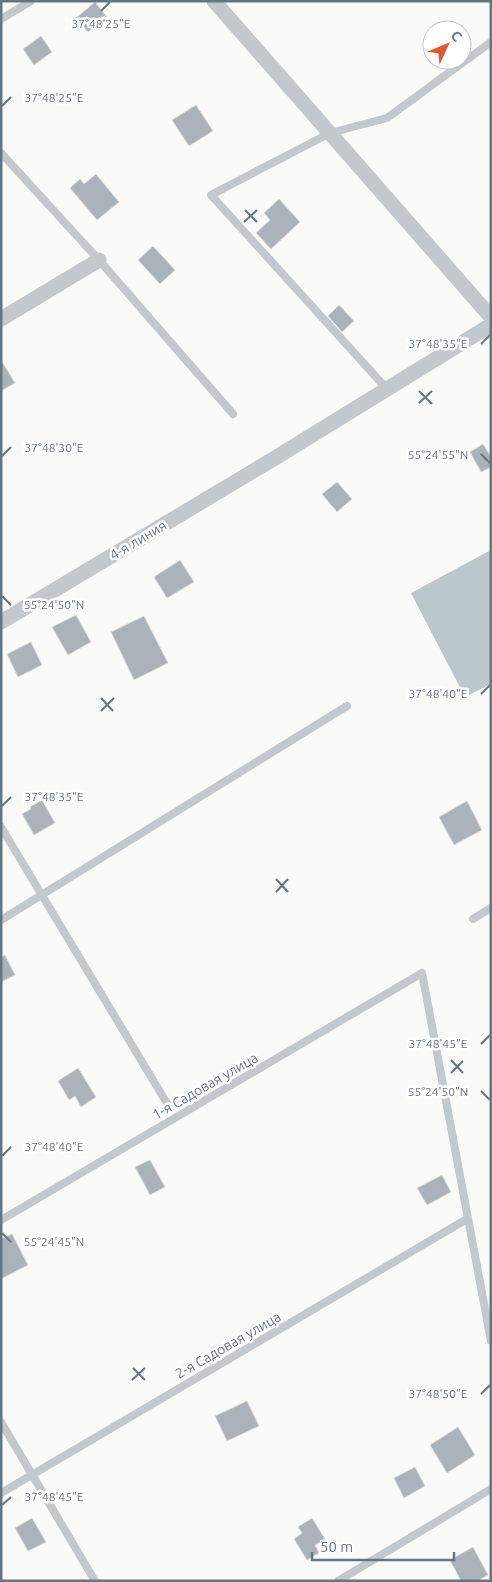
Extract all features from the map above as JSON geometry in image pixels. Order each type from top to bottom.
[{"type":"street","points":[[214,1],[491,318]]},
{"type":"street","points":[[1,318],[98,260]]},
{"type":"street","name":"4-я линия","points":[[1,622],[275,458],[491,325]]},
{"type":"lane","points":[[1,18],[31,1]]},
{"type":"lane","points":[[387,389],[211,195],[330,133],[387,118],[491,42]]},
{"type":"lane","points":[[1,153],[233,414]]},
{"type":"lane","points":[[1,920],[346,706]]},
{"type":"lane","points":[[1,828],[168,1105]]},
{"type":"lane","points":[[472,919],[491,908]]},
{"type":"lane","name":"1-я Садовая улица","points":[[1,1220],[422,973],[467,1219]]},
{"type":"lane","points":[[467,1219],[491,1341]]},
{"type":"lane","name":"2-я Садовая улица","points":[[1,1494],[467,1219]]},
{"type":"lane","points":[[1,1422],[95,1581]]},
{"type":"lane","points":[[338,1581],[491,1489]]},
{"type":"shaded area","points":[[491,550],[491,684],[465,697],[411,593]]},
{"type":"building","points":[[95,2],[107,17],[88,32],[76,18]]},
{"type":"building","points":[[41,36],[52,52],[34,65],[23,49]]},
{"type":"building","points":[[196,105],[213,131],[189,146],[172,120]]},
{"type":"building","points":[[96,174],[119,202],[97,220],[70,188],[80,179],[84,184]]},
{"type":"building","points":[[279,199],[300,222],[271,249],[256,233],[270,220],[264,213]]},
{"type":"building","points":[[153,246],[175,270],[160,284],[138,260]]},
{"type":"building","points":[[339,305],[354,321],[342,332],[328,316]]},
{"type":"building","points":[[1,360],[15,383],[1,391]]},
{"type":"building","points":[[483,444],[491,457],[491,467],[481,472],[470,452]]},
{"type":"building","points":[[337,482],[352,499],[337,512],[322,494]]},
{"type":"building","points":[[180,560],[194,582],[167,598],[154,577]]},
{"type":"building","points":[[76,615],[91,642],[68,655],[52,627]]},
{"type":"building","points":[[144,616],[168,663],[134,680],[111,632]]},
{"type":"building","points":[[31,642],[42,665],[18,677],[7,654]]},
{"type":"building","points":[[42,800],[55,823],[34,835],[22,814]]},
{"type":"building","points":[[467,801],[482,830],[454,845],[439,817]]},
{"type":"building","points":[[5,955],[15,975],[1,982],[1,957]]},
{"type":"building","points":[[78,1068],[96,1097],[81,1107],[75,1096],[69,1100],[58,1081]]},
{"type":"building","points":[[150,1160],[165,1187],[150,1195],[135,1167]]},
{"type":"building","points":[[442,1175],[451,1192],[427,1205],[417,1188]]},
{"type":"building","points":[[12,1234],[28,1265],[1,1279],[1,1239]]},
{"type":"building","points":[[247,1401],[259,1426],[227,1441],[215,1416]]},
{"type":"building","points":[[458,1427],[475,1455],[447,1473],[430,1445]]},
{"type":"building","points":[[415,1467],[425,1486],[404,1498],[394,1478]]},
{"type":"building","points":[[32,1518],[46,1542],[28,1551],[15,1528]]},
{"type":"building","points":[[312,1518],[325,1539],[315,1545],[319,1553],[307,1560],[294,1539],[302,1533],[298,1527]]},
{"type":"building","points":[[473,1547],[488,1575],[477,1581],[461,1581],[450,1560]]}]
